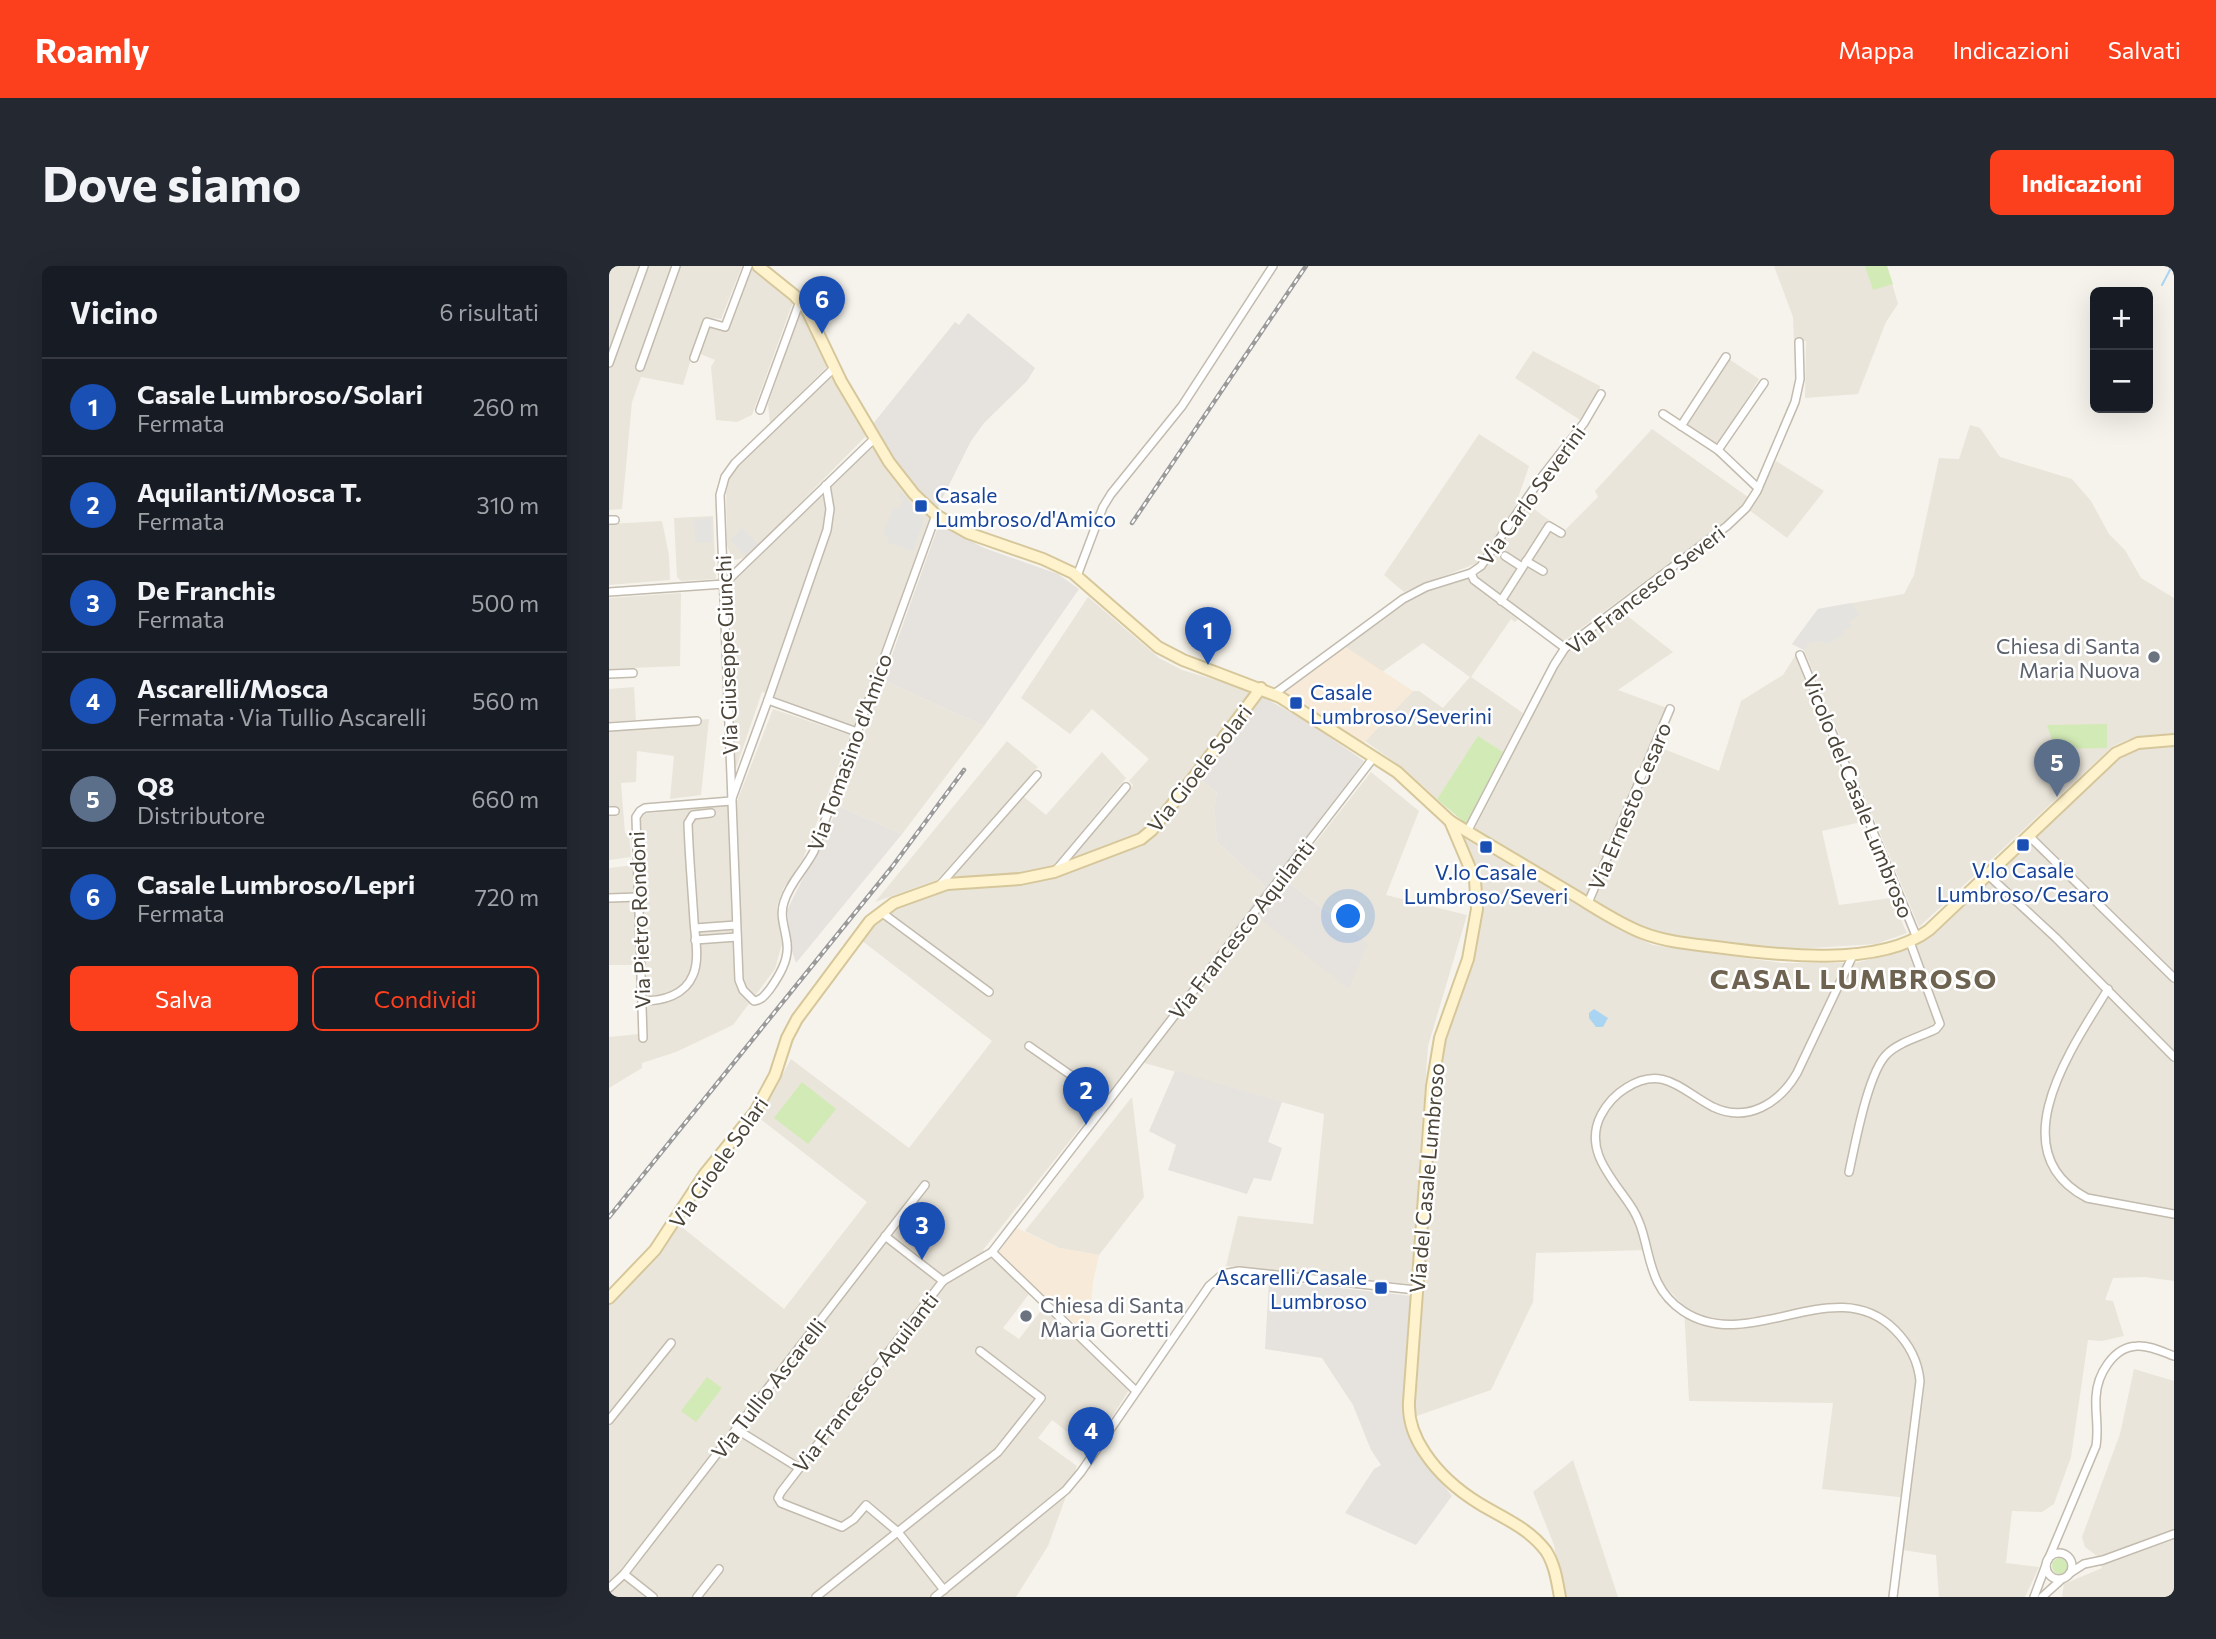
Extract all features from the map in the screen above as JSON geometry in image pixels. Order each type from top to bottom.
[{"type":"street","points":[[609,363],[644,266]]},
{"type":"street","points":[[640,367],[676,266]]},
{"type":"street","points":[[694,358],[707,322],[725,327],[747,266]]},
{"type":"street","name":"Via del Casale Lumbroso","points":[[758,266],[800,301],[815,324],[834,368],[874,438],[899,476],[936,515],[968,533],[1043,559],[1077,576],[1157,647],[1183,660],[1274,694],[1403,777],[1450,821],[1475,880],[1477,912],[1468,959],[1442,1033],[1436,1060],[1428,1126],[1409,1421],[1416,1438],[1434,1466],[1454,1487],[1518,1525],[1536,1539],[1551,1560],[1560,1597]]},
{"type":"street","points":[[1077,576],[1103,507],[1111,494],[1166,429],[1273,266]]},
{"type":"street","points":[[760,410],[800,301]]},
{"type":"street","name":"Via Francesco Severi","points":[[1467,832],[1565,648],[1727,526],[1746,508],[1758,488],[1797,394],[1800,379],[1799,342]]},
{"type":"street","points":[[1681,426],[1726,357]]},
{"type":"street","name":"Via Giuseppe Giunchi","points":[[741,988],[736,925],[720,501],[726,475],[737,460],[834,368]]},
{"type":"street","points":[[1718,450],[1764,383]]},
{"type":"street","name":"Via Carlo Severini","points":[[1274,694],[1409,596],[1431,585],[1471,573],[1481,566],[1536,486],[1584,423],[1601,394]]},
{"type":"street","points":[[1663,414],[1718,450],[1758,488]]},
{"type":"street","points":[[609,592],[724,584],[874,438]]},
{"type":"street","points":[[731,801],[828,527],[830,509],[826,485]]},
{"type":"street","name":"Via Tomasino d'Amico","points":[[741,988],[752,1000],[760,1000],[783,967],[787,949],[782,915],[784,901],[794,879],[814,850],[936,515]]},
{"type":"street","points":[[1500,601],[1549,526],[1561,533]]},
{"type":"street","points":[[1505,556],[1543,571]]},
{"type":"street","points":[[1471,573],[1474,580],[1500,601],[1565,648]]},
{"type":"street","name":"Vicolo del Casale Lumbroso","points":[[1800,655],[1914,940]]},
{"type":"street","points":[[609,674],[633,673]]},
{"type":"street","name":"Via Gioele Solari","points":[[609,1298],[655,1250],[704,1175],[750,1119],[775,1075],[787,1038],[799,1016],[867,923],[880,911],[938,887],[956,883],[1020,879],[1054,872],[1132,844],[1149,833],[1261,688]]},
{"type":"street","points":[[768,700],[857,732]]},
{"type":"street","name":"Via Ernesto Cesaro","points":[[1588,903],[1670,709]]},
{"type":"street","points":[[609,727],[697,721]]},
{"type":"street","name":"Vicolo del Casale Lumbroso","points":[[1450,821],[1639,931],[1672,940],[1786,956],[1854,953],[1889,948],[1914,940],[1929,930],[2102,764],[2120,750],[2138,743],[2174,740]]},
{"type":"street","name":"Via Francesco Aquilanti","points":[[898,1532],[866,1505],[854,1519],[842,1527],[781,1503],[778,1498],[943,1281],[992,1252],[1374,757]]},
{"type":"street","points":[[938,887],[1037,775]]},
{"type":"street","points":[[1054,872],[1126,787]]},
{"type":"street","name":"Via Pietro Rondoni","points":[[643,1038],[635,820],[645,808],[731,801]]},
{"type":"street","points":[[643,1001],[668,998],[685,986],[693,976],[696,964],[695,928],[688,821],[693,815],[711,813]]},
{"type":"street","points":[[2028,835],[2174,978]]},
{"type":"street","points":[[1987,874],[2108,989],[2174,1057]]},
{"type":"street","points":[[609,898],[638,897]]},
{"type":"street","points":[[880,911],[989,992]]},
{"type":"street","points":[[695,928],[736,925]]},
{"type":"street","points":[[695,940],[737,937]]},
{"type":"street","points":[[1849,1172],[1861,1118],[1881,1061],[1892,1050],[1936,1029],[1940,1024],[1914,940]]},
{"type":"street","points":[[1854,953],[1795,1077],[1773,1101],[1753,1111],[1733,1113],[1712,1106],[1669,1081],[1642,1081],[1622,1090],[1605,1108],[1598,1124],[1596,1146],[1605,1170],[1639,1220],[1649,1263],[1657,1281],[1671,1301],[1684,1312],[1700,1319],[1734,1324],[1779,1318],[1822,1308],[1852,1307],[1881,1318],[1907,1342],[1916,1360],[1920,1381],[1893,1597]]},
{"type":"street","points":[[2108,989],[2059,1072],[2050,1104],[2046,1153],[2054,1169],[2087,1198],[2174,1214]]},
{"type":"street","points":[[1029,1046],[1108,1101]]},
{"type":"street","name":"Via Tullio Ascarelli","points":[[609,1588],[624,1574],[925,1185]]},
{"type":"street","points":[[885,1236],[943,1281]]},
{"type":"street","points":[[992,1252],[1136,1391]]},
{"type":"street","points":[[935,1597],[1066,1490],[1199,1299],[1215,1279],[1225,1272],[1239,1271],[1416,1290]]},
{"type":"street","points":[[609,1420],[671,1343]]},
{"type":"street","points":[[2034,1597],[2096,1446],[2096,1397],[2104,1370],[2116,1355],[2133,1346],[2145,1346],[2174,1356]]},
{"type":"street","points":[[816,1597],[997,1452],[1041,1398],[979,1352]]},
{"type":"street","points":[[736,1429],[799,1468]]},
{"type":"street","points":[[2061,1531],[2061,1545],[2072,1566],[2070,1573]]},
{"type":"street","points":[[898,1532],[944,1590]]},
{"type":"street","points":[[2042,1597],[2062,1578],[2084,1564],[2103,1560],[2174,1534]]},
{"type":"street","points":[[2047,1562],[2054,1554],[2084,1564]]},
{"type":"street","points":[[2047,1562],[2050,1576],[2062,1578]]},
{"type":"street","points":[[697,1597],[719,1569]]},
{"type":"street","points":[[624,1574],[653,1597]]},
{"type":"shaded area","points":[[609,266],[742,266],[721,319],[704,317],[683,385],[641,377],[632,402],[622,509],[609,510]]},
{"type":"shaded area","points":[[750,266],[794,299],[752,415],[737,422],[716,420],[711,367],[715,360],[698,353],[708,326],[727,328]]},
{"type":"shaded area","points":[[1774,266],[1887,266],[1898,304],[1886,322],[1858,394],[1805,398],[1806,341],[1794,343],[1793,317]]},
{"type":"shaded area","points":[[801,309],[827,367],[770,423],[768,404]]},
{"type":"shaded area","points":[[968,313],[1035,368],[1027,381],[984,423],[971,441],[937,509],[899,468],[872,425],[955,322],[959,325]]},
{"type":"shaded area","points":[[1533,351],[1600,386],[1599,392],[1580,420],[1515,378]]},
{"type":"shaded area","points":[[1729,359],[1759,379],[1718,446],[1686,424]]},
{"type":"shaded area","points":[[832,378],[866,436],[747,557],[735,560],[727,545],[726,486],[730,473]]},
{"type":"shaded area","points":[[1970,425],[1980,428],[2000,457],[2072,479],[2091,501],[2109,534],[2125,550],[2141,578],[2174,598],[2174,735],[2129,739],[2113,746],[1919,927],[1804,650],[1792,644],[1818,609],[1904,594],[1914,575],[1939,458],[1959,459]]},
{"type":"shaded area","points":[[1652,429],[1748,497],[1737,513],[1557,646],[1518,619],[1515,622],[1511,619],[1471,677],[1523,713],[1503,752],[1478,737],[1437,799],[1404,769],[1365,741],[1413,691],[1419,691],[1443,708],[1470,677],[1423,643],[1382,672],[1344,646],[1411,598],[1431,589],[1479,575],[1530,506],[1564,531],[1598,497],[1595,491]]},
{"type":"shaded area","points":[[1479,434],[1529,466],[1514,510],[1477,563],[1404,592],[1384,575]]},
{"type":"shaded area","points":[[874,446],[900,486],[930,517],[854,726],[762,692],[735,771],[730,585]]},
{"type":"shaded area","points":[[1776,461],[1824,491],[1787,538],[1749,510]]},
{"type":"shaded area","points":[[901,492],[923,522],[913,551],[887,542],[889,537],[883,535],[893,507],[899,509],[903,499],[899,498]]},
{"type":"shaded area","points":[[713,516],[716,579],[681,581],[677,577],[674,518]]},
{"type":"shaded area","points":[[711,518],[712,542],[695,543],[694,519]]},
{"type":"shaded area","points":[[662,521],[669,555],[670,580],[609,585],[609,524]]},
{"type":"shaded area","points":[[939,524],[984,548],[1058,574],[1079,589],[984,726],[883,680]]},
{"type":"shaded area","points":[[742,528],[759,545],[747,557],[730,540]]},
{"type":"shaded area","points":[[681,593],[680,666],[609,669],[609,598]]},
{"type":"shaded area","points":[[1088,597],[1159,658],[1182,670],[1246,689],[1250,696],[1149,827],[1140,835],[1066,864],[1133,785],[1129,781],[1149,759],[1092,709],[1070,734],[1021,698]]},
{"type":"shaded area","points":[[1851,603],[1860,615],[1849,622],[1852,626],[1843,631],[1845,633],[1827,644],[1820,641],[1809,643],[1804,650],[1792,644],[1818,609]]},
{"type":"shaded area","points":[[1620,610],[1673,652],[1618,690],[1667,708],[1587,898],[1473,832],[1564,654]]},
{"type":"shaded area","points":[[1344,646],[1413,691],[1363,744],[1284,691]]},
{"type":"shaded area","points":[[1795,656],[1861,822],[1822,831],[1839,905],[1891,898],[1907,933],[1876,944],[1794,949],[1710,943],[1646,931],[1594,902],[1659,747],[1719,771],[1741,701],[1783,675]]},
{"type":"shaded area","points":[[883,680],[984,726],[902,834],[839,806]]},
{"type":"shaded area","points":[[634,687],[636,720],[609,722],[609,689]]},
{"type":"shaded area","points":[[1263,697],[1306,721],[1364,761],[1278,874],[1368,943],[1349,989],[1248,909],[1265,886],[1217,842],[1214,808],[1217,792],[1198,778]]},
{"type":"shaded area","points":[[773,709],[850,735],[803,859],[783,889],[777,906],[782,944],[775,969],[733,1025],[676,1052],[642,1063],[642,1068],[609,1088],[609,1037],[639,1034],[635,965],[609,965],[609,868],[643,864],[640,821],[642,814],[736,804]]},
{"type":"shaded area","points":[[709,719],[701,795],[670,799],[674,756],[637,751],[636,782],[621,783],[625,833],[629,833],[631,857],[609,860],[609,814],[618,813],[618,806],[609,806],[609,727]]},
{"type":"shaded area","points":[[1007,741],[1038,767],[937,880],[875,902]]},
{"type":"shaded area","points":[[2174,746],[2174,1281],[2145,1277],[2113,1278],[2105,1300],[2113,1301],[2124,1336],[2102,1341],[2088,1340],[2071,1457],[2054,1504],[2042,1512],[2012,1511],[2006,1563],[2039,1567],[2025,1597],[1939,1597],[1936,1555],[1902,1550],[1908,1498],[1822,1489],[1833,1403],[1689,1401],[1684,1306],[1659,1280],[1649,1250],[1536,1253],[1533,1302],[1491,1390],[1411,1418],[1440,1051],[1471,968],[1483,903],[1477,872],[1462,837],[1621,931],[1653,945],[1781,963],[1856,963],[1907,949],[1931,937],[2115,759],[2140,747]]},
{"type":"shaded area","points":[[1102,752],[1126,778],[1052,867],[1011,875],[953,877],[1024,797],[1046,815]]},
{"type":"shaded area","points":[[1371,772],[1419,811],[1386,895],[1467,915],[1428,1046],[1411,1284],[1226,1266],[1238,1216],[1313,1224],[1324,1114],[1134,1060],[983,1250],[1029,1294],[1003,1328],[1019,1339],[1043,1308],[1129,1390],[1091,1450],[1052,1420],[1038,1438],[1077,1466],[1048,1546],[1016,1597],[609,1597],[609,1297],[614,1300],[652,1261],[678,1224],[784,1309],[867,1202],[759,1118],[791,1059],[909,1148],[992,1041],[861,940],[876,920],[886,911],[945,888],[1036,881],[1143,846],[1198,778],[1217,792],[1214,808],[1217,842],[1265,886],[1248,910],[1368,943],[1286,880]]},
{"type":"shaded area","points":[[839,806],[902,834],[796,963],[787,910]]},
{"type":"shaded area","points":[[1175,1071],[1282,1102],[1268,1142],[1282,1148],[1271,1181],[1254,1178],[1247,1194],[1168,1170],[1176,1145],[1149,1131]]},
{"type":"shaded area","points":[[1132,1097],[1144,1197],[1099,1255],[1059,1248],[1025,1231]]},
{"type":"shaded area","points":[[1017,1228],[1059,1248],[1099,1255],[1093,1282],[1088,1336],[998,1253]]},
{"type":"shaded area","points":[[1269,1280],[1412,1296],[1403,1403],[1405,1426],[1417,1451],[1452,1496],[1416,1545],[1345,1513],[1374,1469],[1381,1465],[1371,1450],[1353,1405],[1322,1358],[1265,1349]]},
{"type":"shaded area","points":[[2134,1369],[2174,1381],[2174,1597],[2062,1597],[2064,1584],[2102,1568],[2097,1556],[2085,1547],[2082,1537],[2120,1434]]},
{"type":"shaded area","points":[[1573,1460],[1618,1597],[1564,1597],[1554,1545],[1533,1492]]},
{"type":"green space","points":[[1865,266],[1887,266],[1893,284],[1873,290]]},
{"type":"green space","points":[[2107,724],[2107,748],[2055,749],[2047,725]]},
{"type":"green space","points":[[1478,736],[1503,752],[1466,824],[1437,799]]},
{"type":"green space","points":[[802,1082],[836,1109],[808,1144],[774,1118]]},
{"type":"green space","points":[[707,1377],[722,1388],[696,1422],[681,1411]]},
{"type":"green space","points":[[2057,1558],[2063,1558],[2068,1566],[2066,1572],[2057,1574],[2052,1569],[2052,1563]]},
{"type":"water","points":[[1594,1009],[1608,1018],[1603,1027],[1596,1027],[1589,1018],[1589,1013]]},
{"type":"waterway","points":[[2162,285],[2172,266]]},
{"type":"railway","points":[[1132,523],[1306,266]]},
{"type":"railway","points":[[609,1217],[892,867],[964,770]]},
{"type":"place","name":"Casale Lumbroso/Lepri","points":[[822,334]]},
{"type":"place","name":"Casale Lumbroso/d'Amico","points":[[921,506]]},
{"type":"place","name":"Chiesa di Santa Maria Nuova","points":[[2154,657]]},
{"type":"place","name":"Casale Lumbroso/Solari","points":[[1208,665]]},
{"type":"place","name":"Casale Lumbroso/Severini","points":[[1296,703]]},
{"type":"place","name":"Q8","points":[[2057,797]]},
{"type":"place","name":"V.lo Casale Lumbroso/Cesaro","points":[[2023,845]]},
{"type":"place","name":"V.lo Casale Lumbroso/Severi","points":[[1486,847]]},
{"type":"place","name":"Aquilanti/Mosca T.","points":[[1086,1125]]},
{"type":"place","name":"De Franchis","points":[[922,1260]]},
{"type":"place","name":"Ascarelli/Casale Lumbroso","points":[[1381,1288]]},
{"type":"place","name":"Chiesa di Santa Maria Goretti","points":[[1026,1316]]},
{"type":"place","name":"Ascarelli/Mosca","points":[[1091,1465]]},
{"type":"district","name":"CASAL LUMBROSO","points":[[1854,978]]}]
